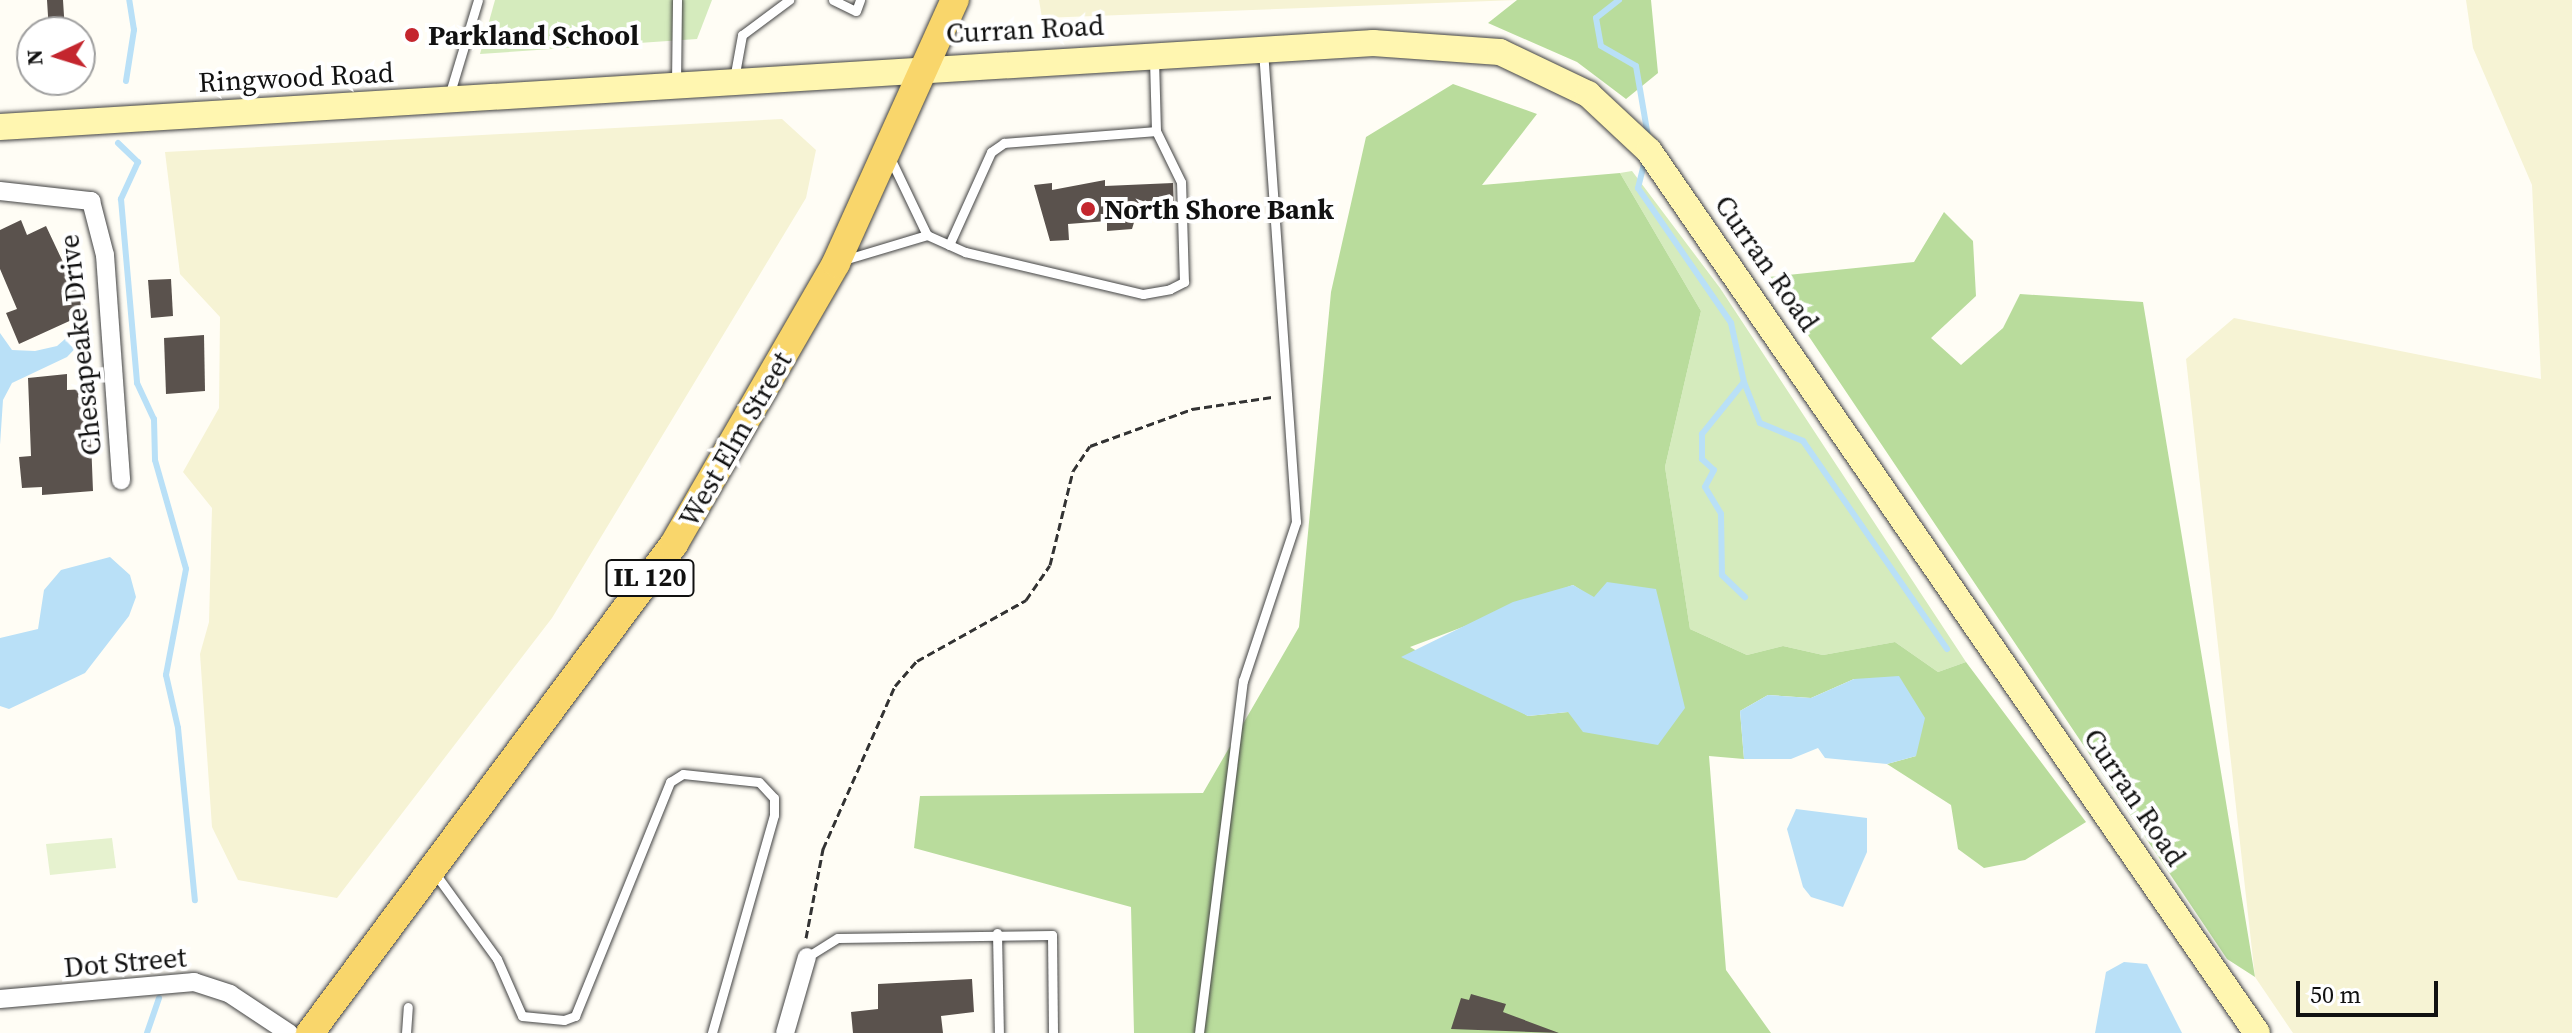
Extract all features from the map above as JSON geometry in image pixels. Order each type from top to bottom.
[{"type":"main road","name":"West Elm Street","points":[[310,1033],[434,872],[674,544],[836,263],[931,65],[955,0]]},
{"type":"street","name":"Curran Road","points":[[931,65],[1416,41],[1500,52],[1588,94],[1649,151],[2257,1033]]},
{"type":"street","name":"Ringwood Road","points":[[0,127],[448,100],[931,65]]},
{"type":"street","name":"Chesapeake Drive","points":[[0,191],[91,201],[105,255],[121,480]]},
{"type":"street","points":[[785,1033],[807,957]]},
{"type":"street","name":"Dot Street","points":[[0,999],[194,982],[230,994],[289,1033]]},
{"type":"lane","points":[[448,100],[478,0]]},
{"type":"lane","points":[[676,83],[677,0]]},
{"type":"lane","points":[[734,79],[742,35],[789,0]]},
{"type":"lane","points":[[833,0],[856,11],[860,0]]},
{"type":"lane","points":[[1199,1033],[1243,681],[1296,522],[1292,395],[1262,50]]},
{"type":"lane","points":[[889,154],[927,235],[949,245],[1143,294],[1184,282],[1181,182],[1156,131],[1154,55]]},
{"type":"lane","points":[[949,245],[991,152],[1004,143],[1156,131]]},
{"type":"lane","points":[[836,263],[927,235]]},
{"type":"lane","points":[[434,872],[497,959],[522,1016],[534,1021],[575,1016],[670,782],[683,774],[759,782],[774,798],[712,1033]]},
{"type":"lane","points":[[807,957],[838,938],[997,933],[1052,935],[1053,1033]]},
{"type":"lane","points":[[997,933],[999,1033]]},
{"type":"lane","points":[[406,1033],[408,1007]]},
{"type":"lane","points":[[534,1021],[534,1033]]},
{"type":"path","points":[[807,957],[805,920],[823,849],[895,686],[927,655],[1026,600],[1050,565],[1073,471],[1090,446],[1192,409],[1292,395]]},
{"type":"shaded area","points":[[1039,0],[1517,0],[1042,18]]},
{"type":"shaded area","points":[[2466,0],[2572,0],[2572,1033],[2293,1033],[2255,977],[2186,359],[2234,318],[2541,379],[2532,185],[2473,48]]},
{"type":"shaded area","points":[[782,119],[816,150],[806,198],[552,618],[337,898],[238,880],[212,827],[200,654],[209,622],[212,508],[183,472],[219,408],[220,317],[180,274],[165,152]]},
{"type":"green space","points":[[495,0],[712,0],[697,39],[480,54]]},
{"type":"green space","points":[[1517,0],[1651,0],[1658,73],[1626,99],[1577,62],[1488,23]]},
{"type":"green space","points":[[1453,84],[1537,114],[1482,185],[1620,173],[1701,311],[1665,467],[1690,629],[1747,655],[1783,646],[1823,655],[1895,642],[1938,672],[1966,662],[2086,822],[2025,860],[1984,868],[1958,849],[1951,805],[1887,764],[1916,756],[1854,679],[1811,698],[1768,695],[1740,711],[1744,759],[1709,756],[1726,970],[1771,1033],[1134,1033],[1131,907],[914,848],[920,796],[1203,793],[1299,627],[1331,292],[1366,137]],"holes":[[[1573,585],[1593,598],[1568,712],[1528,716],[1410,647]]]},
{"type":"green space","points":[[1632,171],[1720,288],[1966,662],[1938,672],[1895,642],[1823,655],[1783,646],[1747,655],[1690,629],[1665,467],[1701,311],[1620,173]]},
{"type":"green space","points":[[1944,212],[1973,241],[1976,296],[1931,338],[1961,365],[2003,328],[2020,294],[2143,302],[2255,977],[2227,959],[1769,277],[1914,262]]},
{"type":"green space","points":[[112,838],[116,868],[50,875],[46,844]]},
{"type":"water","points":[[80,326],[90,333],[67,357],[12,383],[3,400],[0,445],[0,333],[12,350],[35,351],[57,346]]},
{"type":"water","points":[[110,557],[130,575],[136,597],[129,616],[85,673],[9,709],[0,706],[0,638],[38,629],[44,590],[61,570]]},
{"type":"water","points":[[1607,582],[1656,589],[1685,708],[1658,745],[1583,732],[1568,712],[1528,716],[1401,657],[1513,602],[1573,585],[1594,597]]},
{"type":"water","points":[[1899,676],[1925,718],[1916,756],[1887,764],[1825,758],[1818,748],[1791,759],[1744,759],[1740,711],[1768,695],[1811,698],[1854,679]]},
{"type":"water","points":[[1796,809],[1867,818],[1867,852],[1843,907],[1811,897],[1803,887],[1787,829]]},
{"type":"water","points":[[2124,962],[2147,964],[2182,1033],[2095,1033],[2106,972]]},
{"type":"building","points":[[47,0],[63,0],[64,16],[48,16]]},
{"type":"building","points":[[1105,180],[1105,186],[1173,183],[1174,213],[1136,216],[1132,229],[1107,231],[1107,221],[1068,224],[1069,240],[1050,241],[1034,185],[1052,183],[1052,190]]},
{"type":"building","points":[[21,220],[27,235],[46,226],[87,313],[19,344],[6,313],[17,309],[0,269],[0,230]]},
{"type":"building","points":[[171,279],[173,316],[151,318],[148,280]]},
{"type":"building","points":[[204,335],[205,391],[166,394],[164,338]]},
{"type":"building","points":[[67,374],[67,390],[89,389],[93,491],[42,495],[42,487],[22,488],[19,457],[31,456],[28,378]]},
{"type":"building","points":[[972,979],[974,1012],[941,1016],[943,1033],[853,1033],[851,1012],[878,1009],[878,984]]},
{"type":"building","points":[[1471,994],[1506,1004],[1503,1012],[1559,1033],[1451,1029],[1461,998],[1469,1000]]},
{"type":"waterway","points":[[126,81],[134,30],[129,0]]},
{"type":"waterway","points":[[1619,0],[1596,18],[1601,46],[1636,66],[1649,142]]},
{"type":"waterway","points":[[118,143],[138,162],[121,199],[137,383],[154,419],[155,460],[186,569],[166,675],[178,728],[195,900]]},
{"type":"waterway","points":[[1645,160],[1638,188],[1731,323],[1744,382],[1702,434],[1702,459],[1714,470],[1705,487],[1721,514],[1722,575],[1745,597]]},
{"type":"waterway","points":[[1744,382],[1760,423],[1803,441],[1947,649]]},
{"type":"waterway","points":[[147,1033],[159,998]]},
{"type":"place","name":"Parkland School","points":[[412,35]]},
{"type":"place","name":"North Shore Bank","points":[[1088,209]]}]
